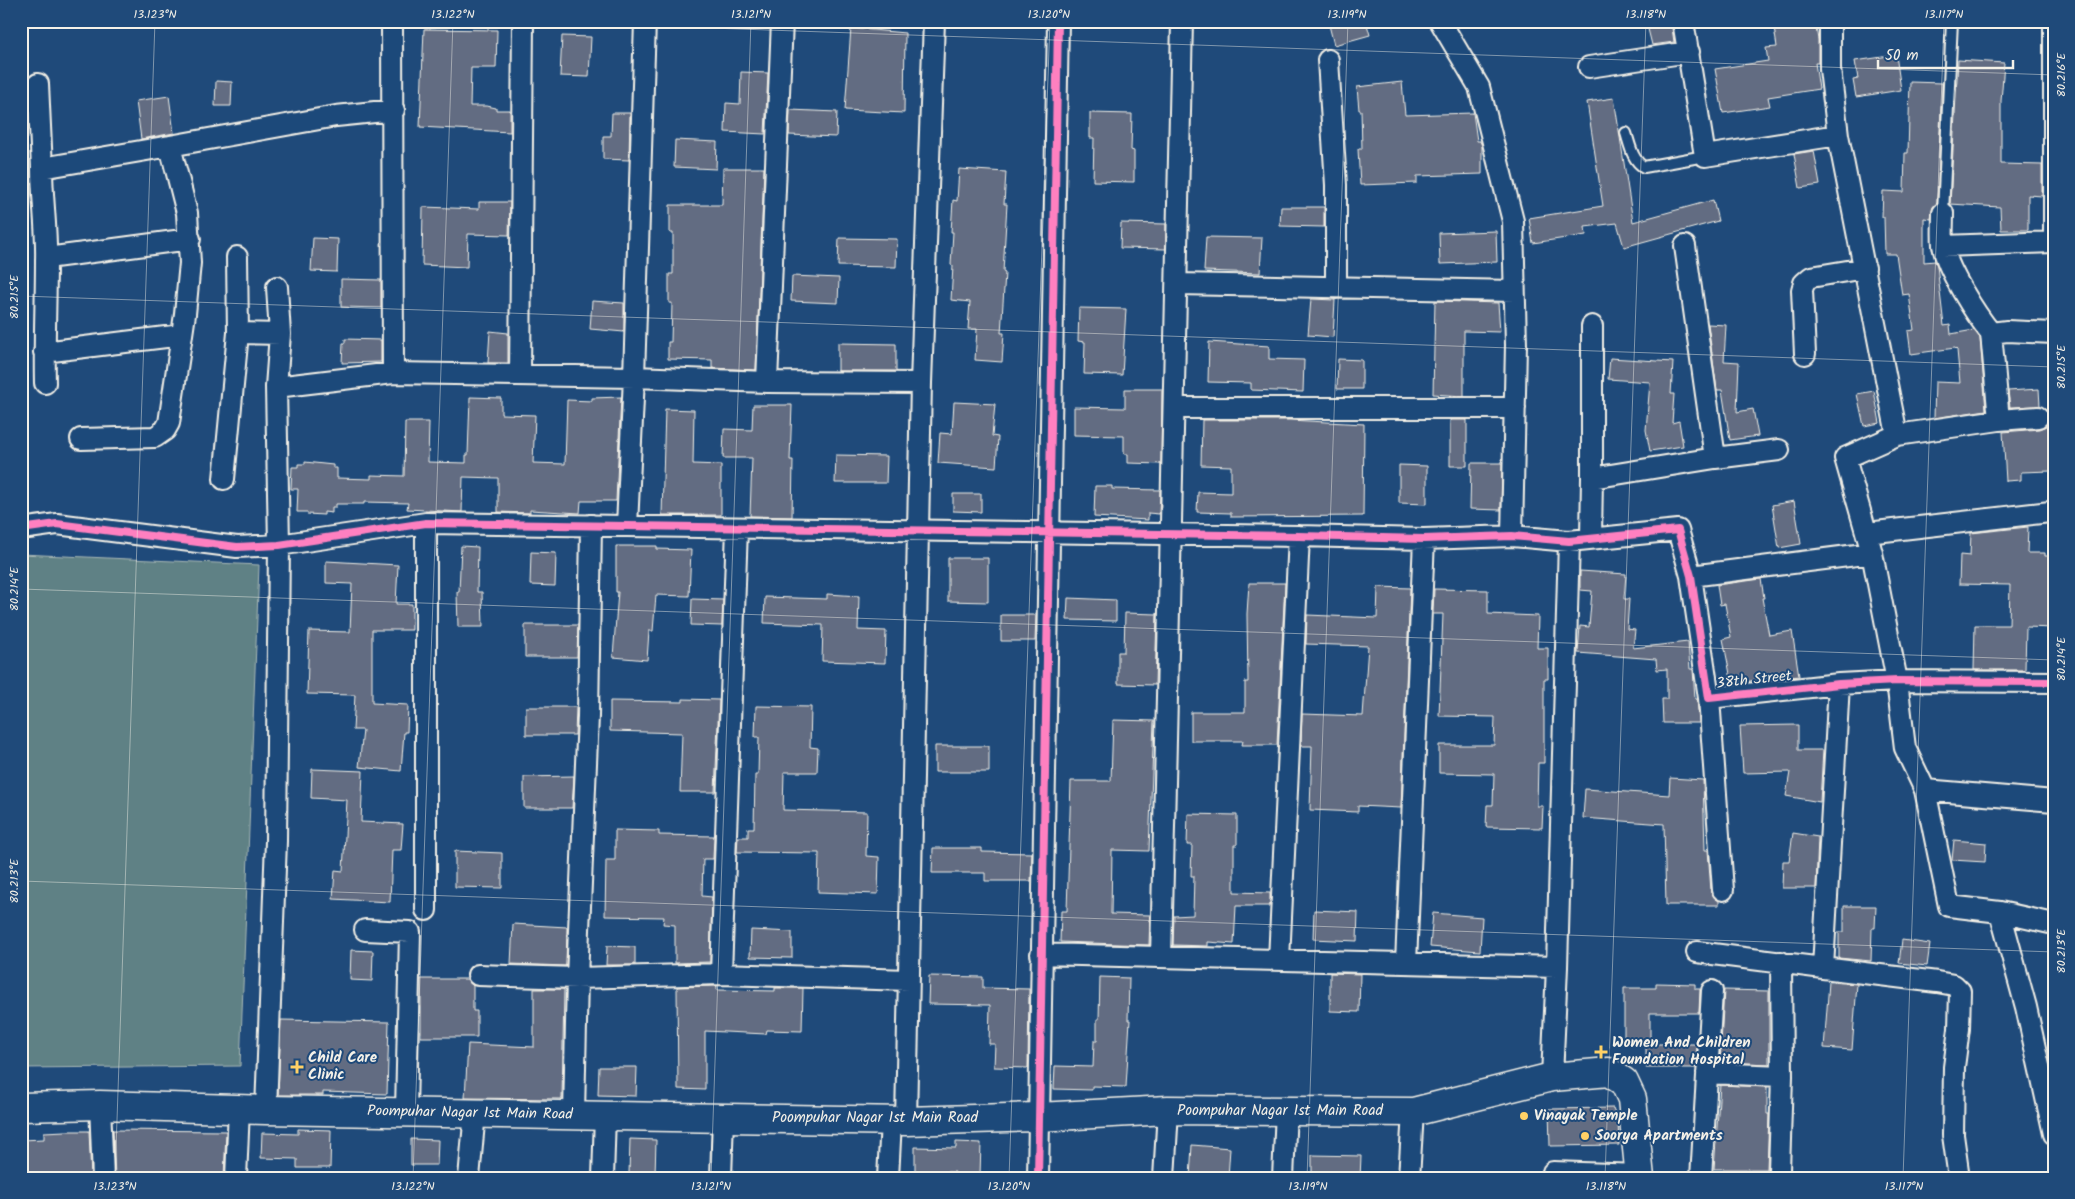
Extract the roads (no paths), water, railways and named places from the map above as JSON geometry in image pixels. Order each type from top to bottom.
[{"type":"main road","name":"Poompuhar Nagar 1st Main Road","points":[[21,1107],[100,1105],[266,1110],[476,1112],[898,1121],[1038,1117],[1168,1110],[1413,1112],[1552,1077],[1609,1072],[1624,1082],[1632,1099],[1640,1176]]},
{"type":"street","points":[[392,21],[394,110],[393,373]]},
{"type":"street","points":[[520,375],[523,21]]},
{"type":"street","points":[[627,526],[634,377],[645,21]]},
{"type":"street","points":[[768,382],[782,21]]},
{"type":"street","points":[[888,1178],[898,1121],[908,980],[921,383],[934,21]]},
{"type":"street","points":[[1038,1178],[1058,21]]},
{"type":"street","points":[[1161,957],[1170,535],[1178,284],[1182,21]]},
{"type":"street","points":[[1440,21],[1479,87],[1513,221],[1516,345],[1512,536]]},
{"type":"street","points":[[1683,21],[1706,156],[1838,134]]},
{"type":"street","points":[[1830,21],[1830,69],[1838,134],[1897,435]]},
{"type":"street","points":[[1944,246],[2054,242],[2054,21]]},
{"type":"street","points":[[1589,66],[1688,52]]},
{"type":"street","points":[[1328,60],[1336,185],[1336,288]]},
{"type":"street","points":[[38,84],[46,258],[45,382]]},
{"type":"street","points":[[42,168],[336,116],[394,110]]},
{"type":"street","points":[[81,439],[155,437],[169,423],[188,287],[190,239],[182,190],[170,146]]},
{"type":"street","points":[[1943,213],[1944,246],[1954,272],[1976,316],[1999,332],[2054,333]]},
{"type":"street","points":[[46,258],[190,239]]},
{"type":"street","points":[[1685,246],[1715,458]]},
{"type":"street","points":[[224,479],[238,332],[237,257]]},
{"type":"street","points":[[1805,354],[1802,290],[1804,283],[1811,277],[1865,268]]},
{"type":"street","points":[[1178,284],[1514,291]]},
{"type":"street","points":[[266,1110],[276,841],[280,545],[276,387],[280,334],[278,288]]},
{"type":"street","points":[[1591,538],[1592,326]]},
{"type":"street","points":[[238,332],[280,334]]},
{"type":"street","points":[[1999,332],[1999,420]]},
{"type":"street","points":[[44,352],[182,335]]},
{"type":"street","points":[[276,387],[393,373],[634,377],[768,382],[921,383]]},
{"type":"street","points":[[1174,408],[1515,408]]},
{"type":"street","points":[[2038,417],[1999,420],[1897,435],[1846,458],[1872,553],[1897,681],[1905,748],[1925,790],[1949,906],[2000,912],[2054,924]]},
{"type":"street","points":[[1592,478],[1715,458],[1779,450]]},
{"type":"street","points":[[1867,533],[2050,512]]},
{"type":"street","points":[[426,523],[426,910]]},
{"type":"street","name":"38th Street","points":[[21,529],[57,524],[237,547],[280,545],[426,523],[1424,539],[1512,536],[1569,541],[1678,530],[1690,576],[1709,698],[1839,684],[1897,681],[2054,682]]},
{"type":"street","points":[[574,1114],[577,978],[588,716],[591,526]]},
{"type":"street","points":[[722,974],[737,528]]},
{"type":"street","points":[[1278,960],[1299,536]]},
{"type":"street","points":[[1406,963],[1424,539]]},
{"type":"street","points":[[1552,1077],[1557,967],[1569,541]]},
{"type":"street","points":[[1690,576],[1872,553]]},
{"type":"street","points":[[1823,968],[1839,684]]},
{"type":"street","points":[[1709,698],[1723,890]]},
{"type":"street","points":[[1925,790],[2054,801]]},
{"type":"street","points":[[2000,912],[2026,1007],[2054,1134]]},
{"type":"street","points":[[365,930],[410,932],[406,1111]]},
{"type":"street","points":[[1697,952],[1954,985],[1960,991],[1959,1029],[1954,1067],[1953,1135],[1959,1178]]},
{"type":"street","points":[[1042,954],[1557,967]]},
{"type":"street","points":[[1779,1171],[1782,1076],[1781,962]]},
{"type":"street","points":[[478,975],[577,978],[722,974],[908,980]]},
{"type":"street","points":[[1701,1178],[1712,991]]},
{"type":"street","points":[[1707,1073],[1782,1076]]},
{"type":"street","points":[[100,1105],[103,1178]]},
{"type":"street","points":[[236,1178],[239,1109]]},
{"type":"street","points":[[1164,1178],[1168,1110]]},
{"type":"street","points":[[1283,1178],[1286,1110]]},
{"type":"street","points":[[469,1178],[476,1112]]},
{"type":"street","points":[[1409,1178],[1413,1112]]},
{"type":"street","points":[[604,1178],[605,1115]]},
{"type":"street","points":[[721,1178],[723,1117]]},
{"type":"street","points":[[1552,1178],[1552,1172],[1640,1176]]},
{"type":"lane","points":[[1943,213],[1952,21]]},
{"type":"lane","points":[[1626,133],[1634,157],[1638,164],[1644,167],[1706,156]]},
{"type":"place","name":"Women And Children Foundation Hospital","points":[[1601,1052]]},
{"type":"place","name":"Child Care Clinic","points":[[297,1067]]},
{"type":"place","name":"Vinayak Temple","points":[[1524,1116]]},
{"type":"place","name":"Soorya Apartments","points":[[1585,1136]]}]
